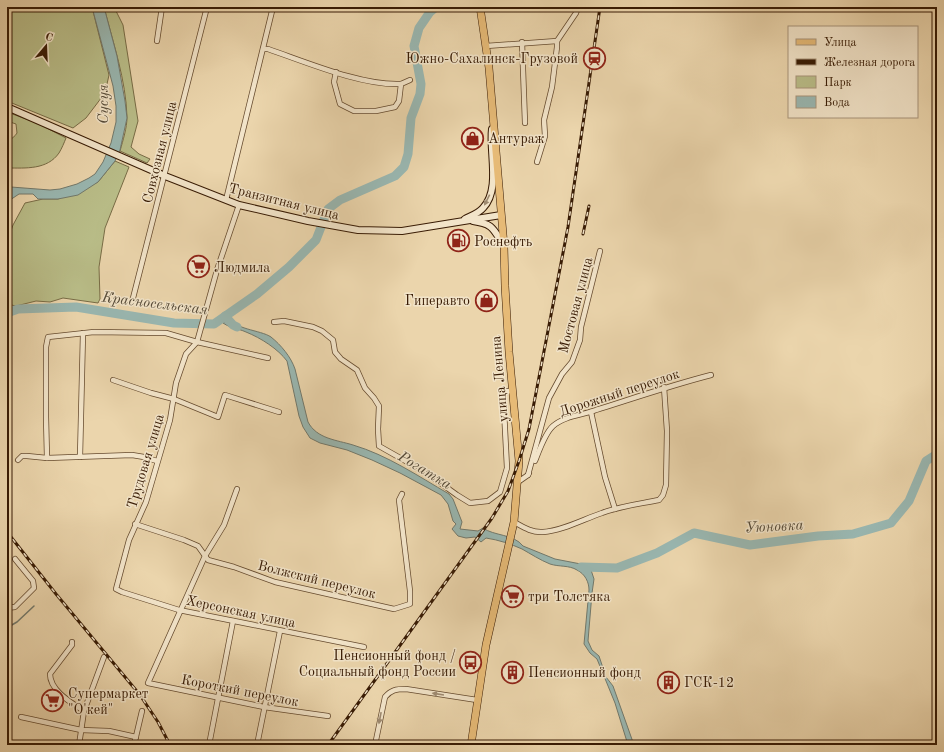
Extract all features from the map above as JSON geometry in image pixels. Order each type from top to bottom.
[{"type":"main road","name":"улица Ленина","points":[[470,745],[486,645],[513,526],[519,461],[504,286],[504,246],[494,121],[489,68],[480,7]]},
{"type":"main road","name":"Транзитная улица","points":[[7,107],[165,176],[239,205],[312,221],[358,230],[402,231],[501,215]]},
{"type":"main road","points":[[464,220],[484,207],[489,199],[493,186],[491,140],[494,121]]},
{"type":"main road","points":[[464,220],[486,223],[493,227],[504,246]]},
{"type":"street","points":[[157,41],[162,7]]},
{"type":"street","name":"Совхозная улица","points":[[132,302],[207,7]]},
{"type":"street","points":[[226,200],[273,7]]},
{"type":"street","points":[[537,162],[545,136],[544,120],[552,88],[557,40],[576,13],[578,7]]},
{"type":"street","points":[[486,46],[557,40]]},
{"type":"street","points":[[522,42],[525,123]]},
{"type":"street","points":[[263,49],[268,49],[336,72],[372,82],[401,84],[410,80]]},
{"type":"street","points":[[336,72],[334,82],[340,104],[354,111],[376,111],[395,107],[399,101],[401,84]]},
{"type":"street","points":[[197,342],[217,270],[239,205]]},
{"type":"street","name":"Мостовая улица","points":[[528,475],[549,398],[562,374],[572,362],[580,340],[581,327],[600,251]]},
{"type":"street","points":[[274,322],[284,321],[313,328],[322,331],[333,340],[335,352],[341,359],[357,370],[365,388],[379,406],[378,429],[380,446],[425,472],[470,503],[488,501],[500,492],[507,468],[503,391],[513,391]]},
{"type":"street","points":[[47,458],[46,347],[48,337],[94,332],[166,333],[197,342],[268,358]]},
{"type":"street","points":[[80,457],[83,333]]},
{"type":"street","name":"Трудовая улица","points":[[116,589],[129,540],[146,502],[170,420],[176,382],[186,354],[197,342]]},
{"type":"street","name":"Дорожный переулок","points":[[528,475],[543,442],[552,427],[560,421],[592,412],[664,387],[711,375]]},
{"type":"street","points":[[114,380],[151,393],[174,399],[218,417],[225,395],[278,412]]},
{"type":"street","points":[[513,526],[532,531],[544,532],[574,524],[615,509],[659,500],[663,495],[666,485],[667,431],[664,387]]},
{"type":"street","points":[[592,412],[606,477],[615,509]]},
{"type":"street","points":[[18,460],[22,456],[47,458],[132,456],[157,461]]},
{"type":"street","points":[[518,482],[528,475]]},
{"type":"street","points":[[179,610],[204,556],[224,525],[238,489]]},
{"type":"street","name":"Волжский переулок","points":[[135,524],[198,546],[208,560],[234,567],[275,582],[394,609],[410,604],[410,592],[399,500],[402,494]]},
{"type":"street","points":[[7,608],[15,607],[34,588],[34,581],[15,559]]},
{"type":"street","name":"Херсонская улица","points":[[116,589],[179,610],[364,647]]},
{"type":"street","name":"Короткий переулок","points":[[179,610],[148,682],[264,707],[328,716]]},
{"type":"street","points":[[209,745],[217,697],[233,621]]},
{"type":"street","points":[[257,745],[280,631]]},
{"type":"street","points":[[72,642],[72,645],[50,674],[50,678],[61,695],[84,711]]},
{"type":"street","points":[[79,745],[84,711],[104,657]]},
{"type":"street","points":[[375,745],[385,697],[396,689],[406,689],[477,700]]},
{"type":"street","points":[[134,745],[142,711]]},
{"type":"street","points":[[21,717],[81,730],[109,731],[136,737]]},
{"type":"green space","points":[[7,7],[92,7],[109,75],[105,93],[86,118],[73,128],[7,101]]},
{"type":"green space","points":[[104,7],[114,7],[123,25],[138,121],[131,147],[139,154],[150,159],[147,163],[120,151],[125,134],[127,117],[126,103],[118,62]]},
{"type":"green space","points":[[7,112],[37,123],[66,138],[59,153],[54,159],[48,163],[36,167],[7,168],[8,145],[17,133],[16,124],[7,121]]},
{"type":"green space","points":[[115,161],[129,167],[105,228],[99,267],[100,299],[98,303],[63,298],[50,302],[36,301],[16,306],[7,304],[7,242],[13,225],[25,203],[43,199],[58,199],[98,182]]},
{"type":"water","points":[[92,7],[104,7],[117,56],[127,118],[120,150],[115,161],[98,182],[78,195],[58,199],[38,199],[33,194],[19,194],[7,202],[7,188],[60,189],[77,184],[89,178],[95,174],[103,162],[111,143],[116,122],[116,106],[113,86]]},
{"type":"water","points":[[231,317],[232,321],[241,327],[271,337],[291,360],[295,369],[308,422],[317,432],[328,438],[378,454],[402,466],[449,494],[453,499],[462,522],[460,529],[478,531],[483,528],[514,539],[523,546],[555,559],[586,565],[591,570],[594,579],[588,641],[592,650],[599,656],[606,677],[613,686],[634,745],[628,745],[615,703],[597,659],[590,653],[584,644],[589,590],[584,576],[571,567],[550,564],[505,542],[486,538],[481,542],[475,537],[466,538],[458,536],[452,529],[456,524],[453,521],[448,504],[441,495],[372,460],[347,450],[320,443],[310,438],[303,427],[299,416],[287,361],[274,348],[252,334],[223,323]]},
{"type":"waterway","name":"Красносельская","points":[[7,313],[18,309],[76,307],[174,323],[214,324],[257,294],[289,267],[316,240],[328,209],[340,200],[395,176],[404,167],[408,154],[411,118],[420,94],[421,84],[414,46],[419,28],[430,12],[436,7]]},
{"type":"waterway","name":"Рогатка","points":[[225,316],[233,325],[237,327]]},
{"type":"waterway","name":"Уюновка","points":[[581,567],[617,568],[657,553],[694,533],[750,545],[818,536],[853,534],[891,523],[909,501],[926,461],[937,454]]},
{"type":"waterway","points":[[7,630],[34,606]]},
{"type":"railway","points":[[328,745],[492,518],[508,491],[529,429],[568,227],[600,7]]},
{"type":"railway","points":[[583,234],[589,206]]},
{"type":"railway","points":[[7,532],[56,594],[140,695],[158,722],[170,745]]},
{"type":"place","name":"Южно-Сахалинск-Грузовой","points":[[594,58]]},
{"type":"place","name":"Антураж","points":[[472,138]]},
{"type":"place","name":"Роснефть","points":[[458,241]]},
{"type":"place","name":"Людмила","points":[[199,267]]},
{"type":"place","name":"Гиперавто","points":[[486,300]]},
{"type":"place","name":"три Толстяка","points":[[512,596]]},
{"type":"place","name":"Пенсионный фонд / Социальный фонд России","points":[[471,663]]},
{"type":"place","name":"Пенсионный фонд","points":[[513,672]]},
{"type":"place","name":"ГСК-12","points":[[668,682]]},
{"type":"place","name":"Супермаркет \"О'кей\"","points":[[53,701]]},
{"type":"water label","name":"Сусуя","points":[[103,104]]}]
